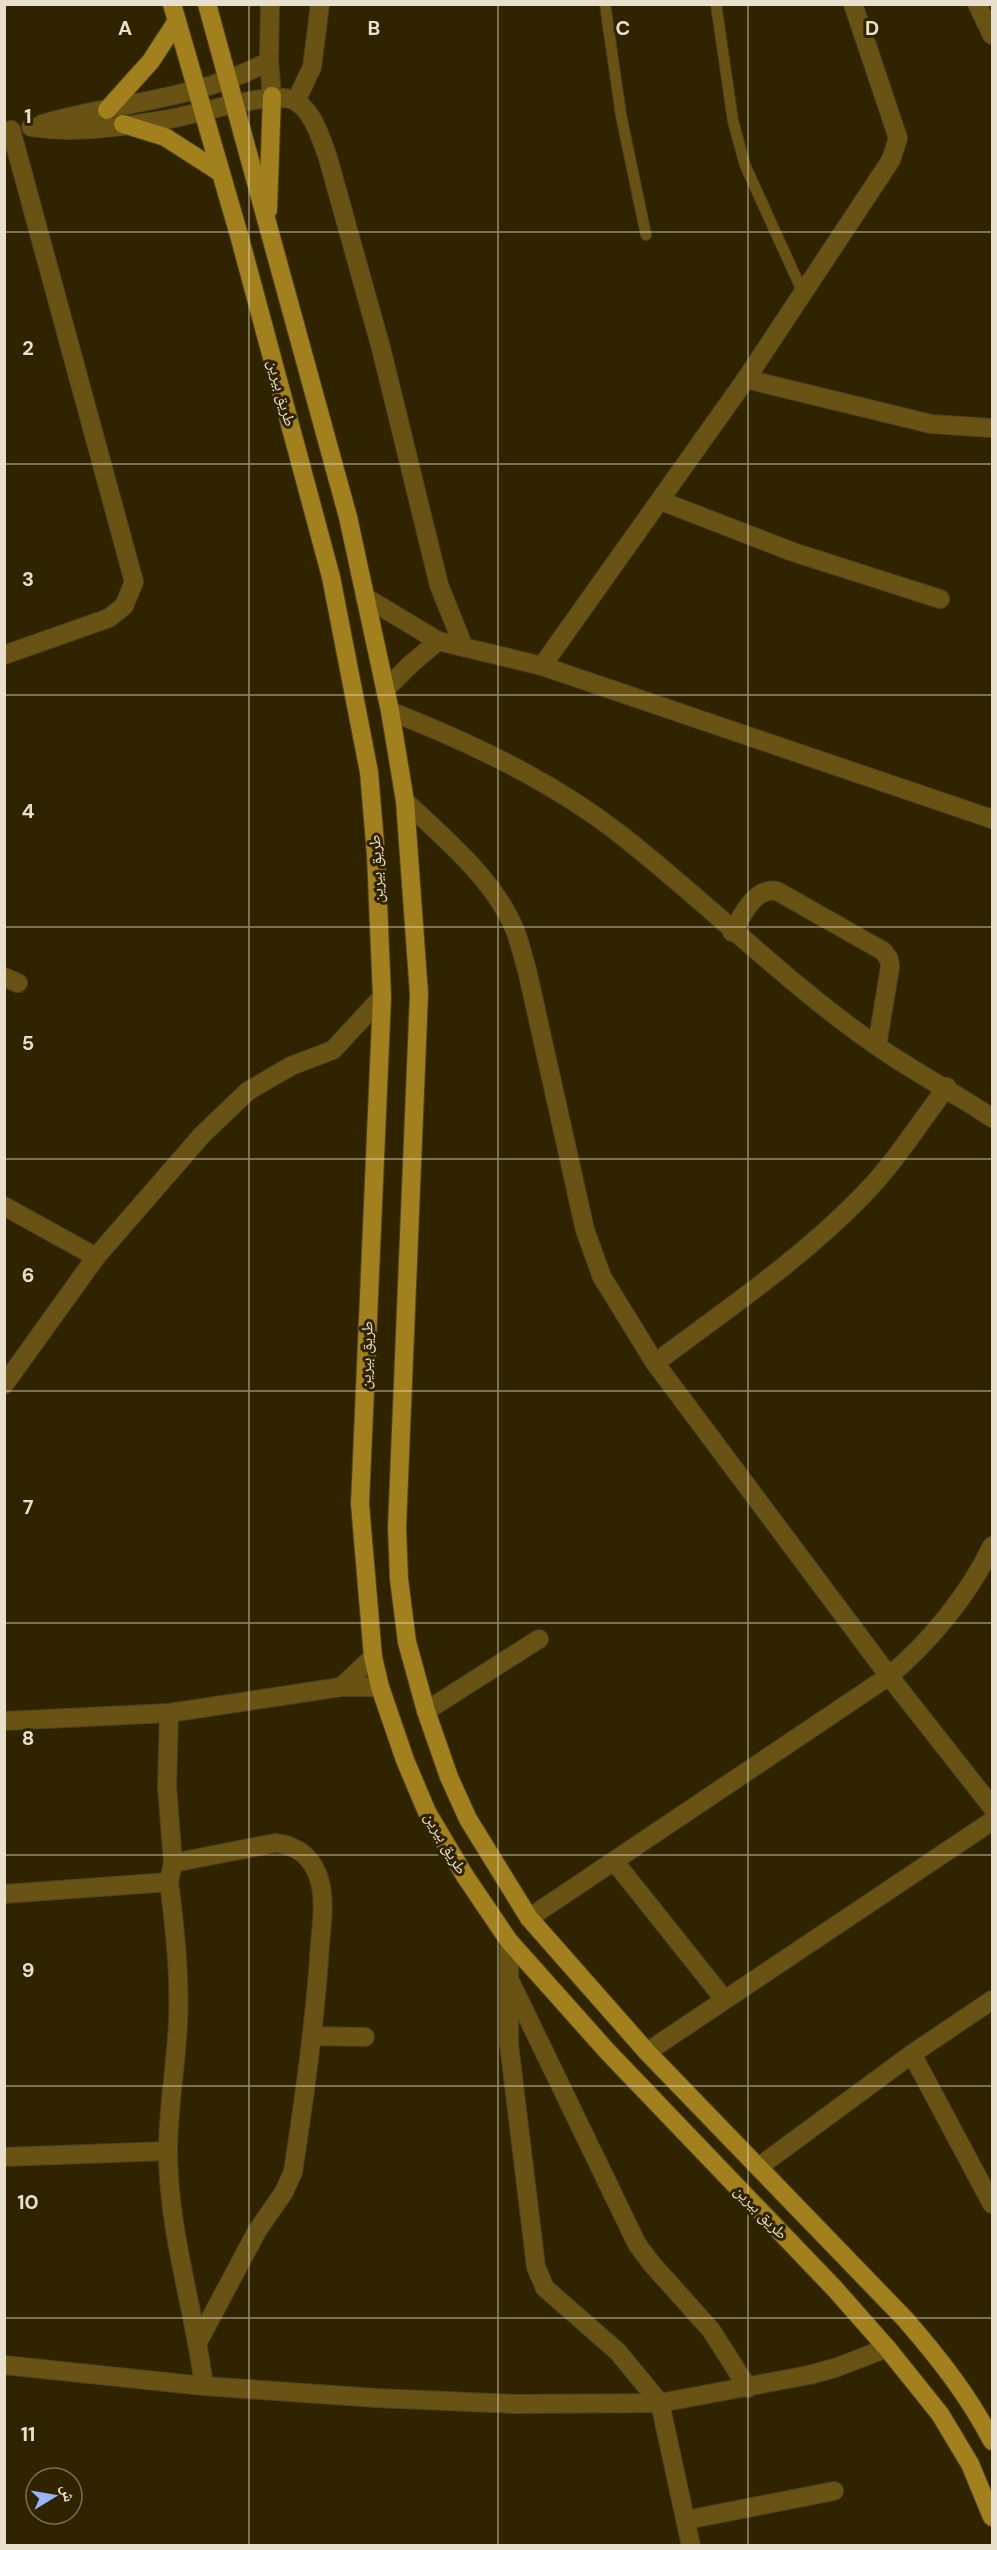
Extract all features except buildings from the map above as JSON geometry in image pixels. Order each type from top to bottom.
[{"type":"main road","name":"طريق بيرين","points":[[207,4],[348,517],[390,711],[405,801],[419,994],[397,1528],[399,1579],[407,1642],[426,1711],[449,1777],[468,1818],[529,1918],[647,2052],[760,2166],[905,2319],[943,2362],[977,2411],[993,2440]]},
{"type":"main road","name":"طريق بيرين","points":[[174,13],[221,173],[331,577],[355,691],[370,784],[376,855],[382,996],[360,1504],[373,1657],[380,1687],[405,1760],[427,1812],[465,1876],[509,1941],[607,2051],[835,2289],[887,2348],[940,2414],[970,2464],[993,2517]]},
{"type":"main road","points":[[107,110],[151,61],[174,13]]},
{"type":"main road","points":[[268,227],[272,96]]},
{"type":"main road","points":[[123,124],[165,137],[221,173]]},
{"type":"street","points":[[270,4],[269,61],[272,96]]},
{"type":"street","points":[[296,101],[303,92],[312,67],[320,4]]},
{"type":"street","points":[[542,666],[746,379],[891,160],[898,138],[853,4]]},
{"type":"street","points":[[977,4],[993,35]]},
{"type":"street","points":[[4,655],[110,618],[124,606],[134,582],[132,567],[8,130],[196,91],[269,61]]},
{"type":"street","points":[[31,127],[59,131],[202,114],[272,96],[296,101],[313,122],[328,158],[386,369],[439,585],[462,645]]},
{"type":"street","points":[[746,379],[931,424],[993,428]]},
{"type":"street","points":[[661,501],[793,552],[940,599]]},
{"type":"street","points":[[365,597],[438,641],[542,666],[993,819]]},
{"type":"street","points":[[385,690],[438,641]]},
{"type":"street","points":[[390,711],[466,742],[571,800],[621,835],[732,932],[877,1046],[993,1118]]},
{"type":"street","points":[[405,801],[465,859],[500,902],[515,930],[527,970],[593,1259],[602,1277],[655,1363],[889,1676],[993,1807]]},
{"type":"street","points":[[732,932],[756,897],[762,891],[770,890],[777,891],[883,951],[889,959],[890,967],[877,1046]]},
{"type":"street","points":[[4,1385],[96,1257],[202,1135],[248,1091],[291,1066],[333,1050],[382,996]]},
{"type":"street","points":[[655,1363],[786,1265],[845,1213],[889,1164],[946,1087]]},
{"type":"street","points":[[4,1206],[96,1257]]},
{"type":"street","points":[[529,1918],[889,1676],[986,1576],[993,1546]]},
{"type":"street","points":[[426,1711],[539,1639]]},
{"type":"street","points":[[341,1687],[373,1657]]},
{"type":"street","points":[[4,1720],[169,1713],[341,1687],[380,1687]]},
{"type":"street","points":[[169,1713],[167,1787],[173,1863],[169,1882],[176,1942],[178,2022],[168,2151],[176,2246],[198,2342],[204,2386]]},
{"type":"street","points":[[647,2052],[993,1821]]},
{"type":"street","points":[[173,1863],[275,1843],[287,1844],[301,1851],[313,1864],[320,1882],[322,1905],[313,2036],[293,2172],[284,2192],[247,2250],[198,2342]]},
{"type":"street","points":[[614,1861],[724,1999]]},
{"type":"street","points":[[4,1894],[169,1882]]},
{"type":"street","points":[[509,1941],[510,2044],[539,2277],[551,2294],[618,2352],[660,2403],[691,2546]]},
{"type":"street","points":[[508,1977],[638,2244],[651,2263],[711,2330],[748,2388]]},
{"type":"street","points":[[760,2166],[912,2054],[993,2000]]},
{"type":"street","points":[[313,2036],[365,2037]]},
{"type":"street","points":[[912,2054],[993,2204]]},
{"type":"street","points":[[4,2157],[168,2151]]},
{"type":"street","points":[[4,2365],[204,2386],[514,2403],[660,2403],[748,2388],[835,2368],[887,2348]]},
{"type":"street","points":[[686,2520],[834,2491]]},
{"type":"lane","points":[[605,4],[621,115],[646,235]]},
{"type":"lane","points":[[716,4],[733,121],[746,165],[803,293]]}]
